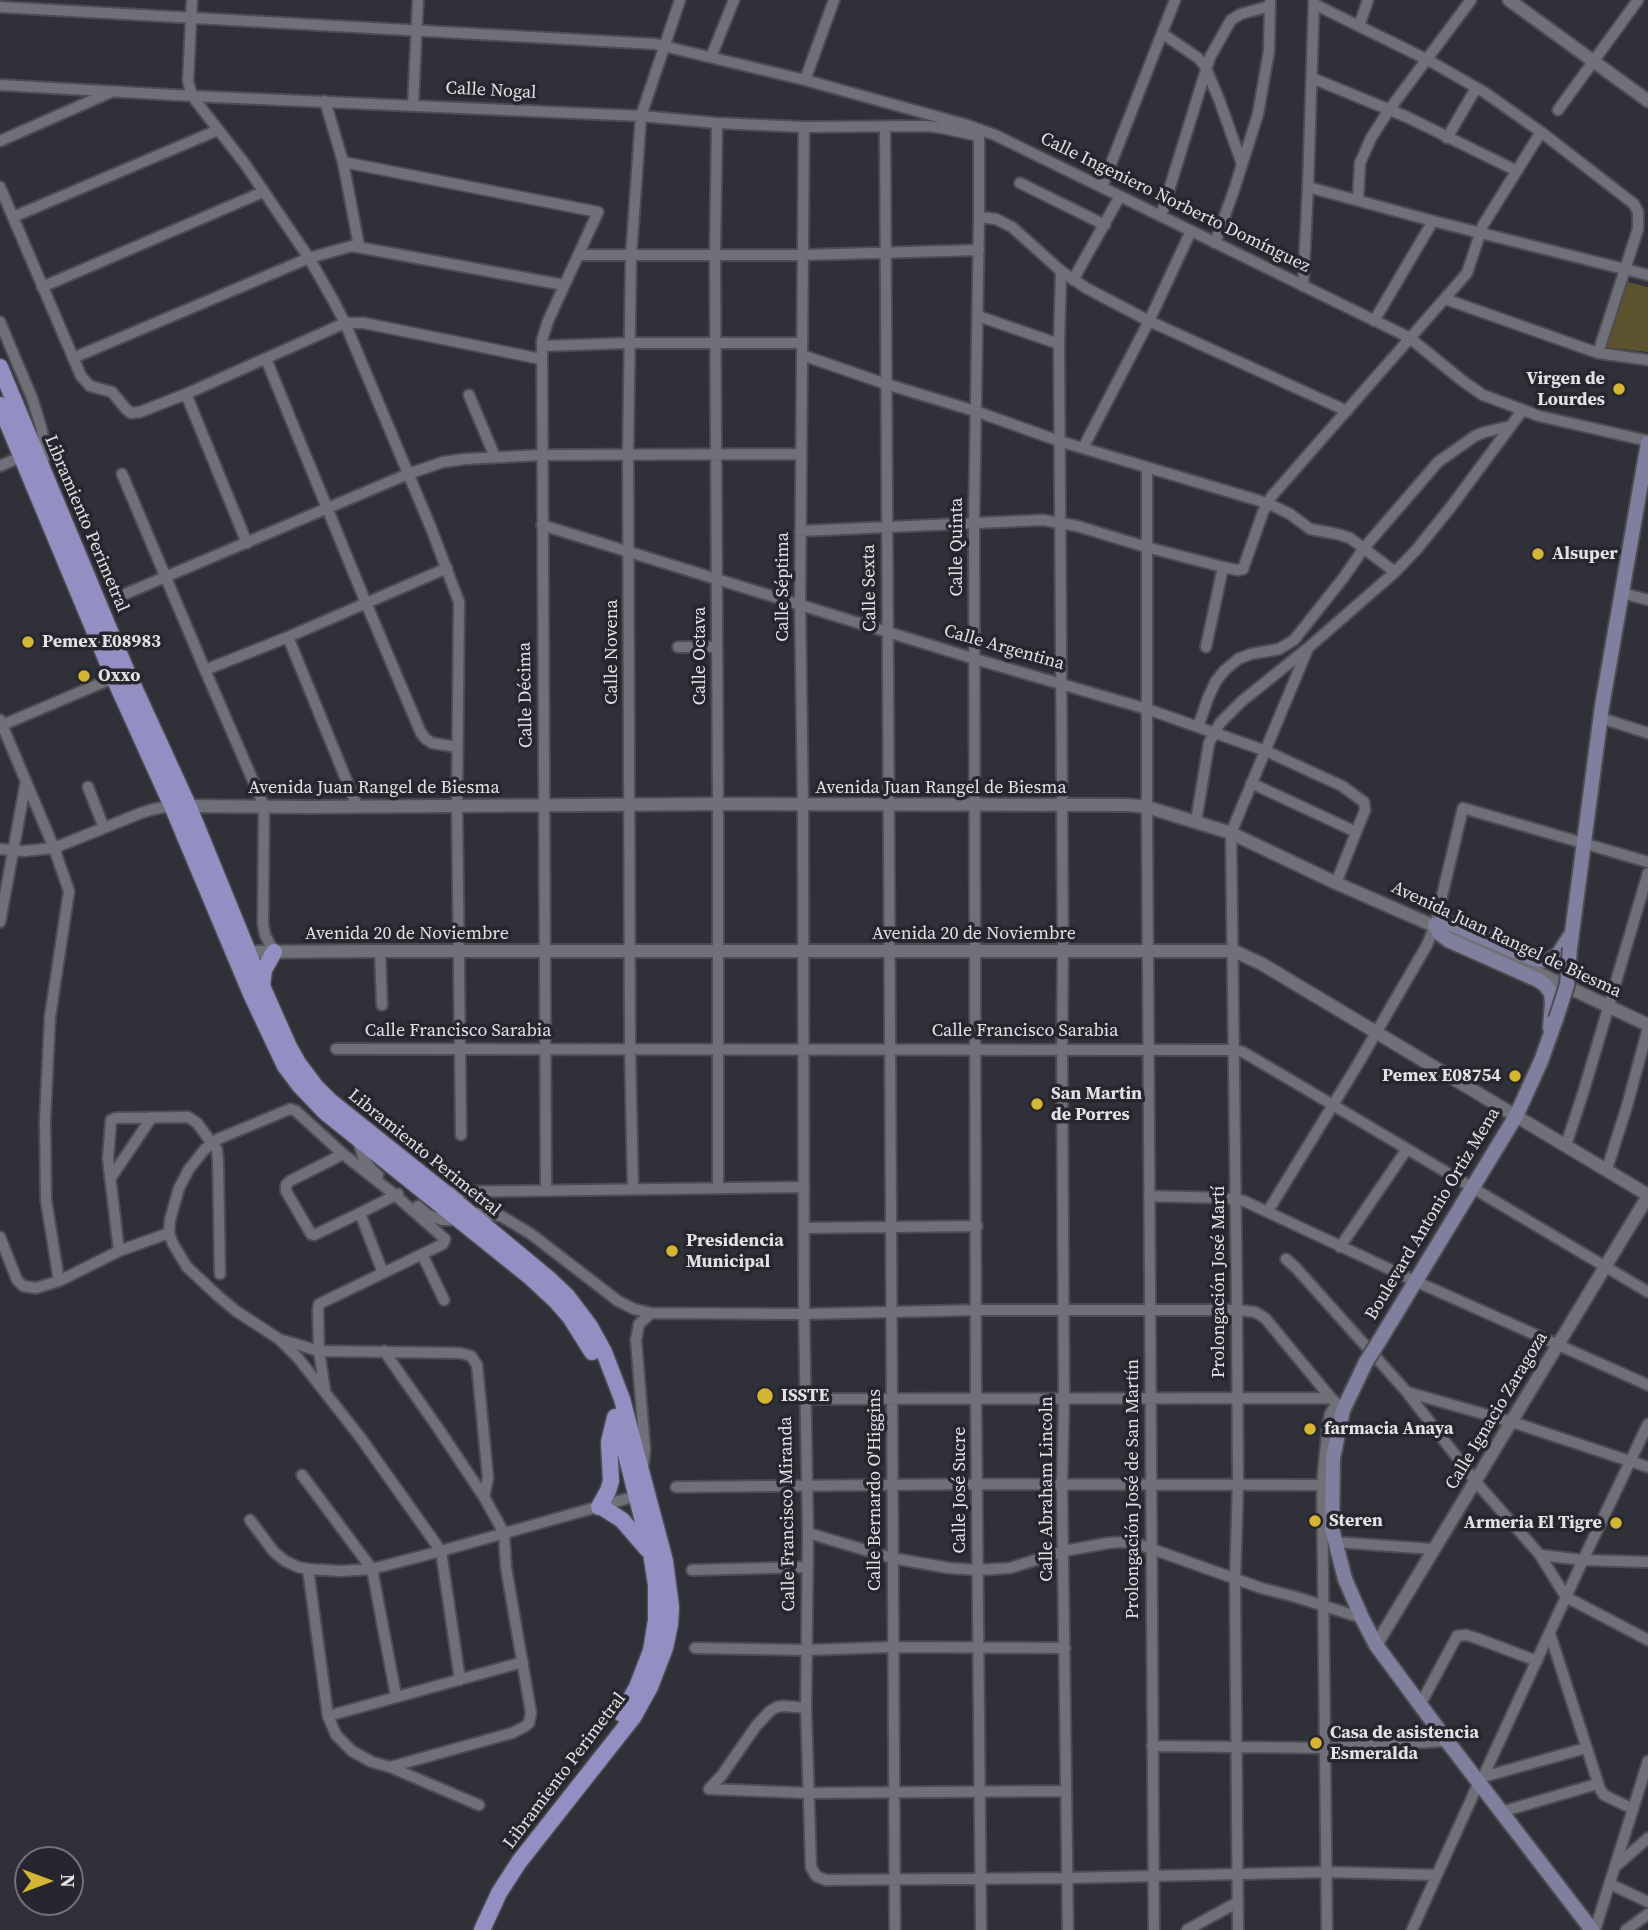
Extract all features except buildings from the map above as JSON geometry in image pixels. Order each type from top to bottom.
[{"type":"main road","name":"Libramiento Perimetral","points":[[0,367],[32,458],[120,675],[180,806],[241,952],[262,986],[289,1047],[316,1087],[330,1101],[444,1192],[464,1217],[570,1317],[600,1368],[666,1561],[670,1624],[659,1669],[634,1716],[519,1862],[499,1893],[482,1930]]},
{"type":"main road","name":"Libramiento Perimetral","points":[[0,405],[32,458]]},
{"type":"main road","name":"Boulevard Antonio Ortiz Mena","points":[[1594,1930],[1501,1812],[1481,1780],[1447,1741],[1376,1645],[1345,1579],[1334,1542],[1327,1484],[1335,1445],[1336,1404],[1378,1343],[1516,1116],[1548,1044],[1569,978],[1570,942],[1601,718],[1648,442]]},
{"type":"main road","points":[[1548,1044],[1552,1003],[1551,993],[1545,985],[1448,940],[1440,934],[1435,925],[1454,925],[1540,960],[1548,961],[1570,942]]},
{"type":"main road","name":"Libramiento Perimetral","points":[[241,952],[251,994],[285,1066],[311,1099],[425,1194],[464,1217],[549,1279],[567,1296],[589,1325],[614,1374],[642,1471],[642,1494],[656,1585],[656,1620],[651,1651],[625,1711],[509,1859],[486,1895],[470,1930]]},
{"type":"main road","points":[[262,986],[264,970],[274,952]]},
{"type":"main road","points":[[616,1415],[609,1442],[611,1481],[599,1507],[622,1520],[651,1553]]},
{"type":"street","points":[[192,0],[188,80],[192,96],[309,258],[345,323],[459,602],[457,806],[461,1135]]},
{"type":"street","points":[[413,106],[418,0]]},
{"type":"street","name":"Calle Novena","points":[[633,1189],[628,453],[631,256],[641,116],[680,0]]},
{"type":"street","points":[[710,57],[734,0]]},
{"type":"street","points":[[805,80],[834,0]]},
{"type":"street","points":[[1102,187],[1175,0]]},
{"type":"street","points":[[1359,26],[1368,0]]},
{"type":"street","points":[[1357,200],[1358,175],[1364,151],[1389,110],[1471,0]]},
{"type":"street","points":[[1509,0],[1648,101]]},
{"type":"street","points":[[1558,110],[1636,4],[1623,0]]},
{"type":"street","points":[[1303,286],[1314,2],[1428,60],[1476,88],[1541,132],[1634,204],[1639,219],[1638,229],[1598,353]]},
{"type":"street","points":[[1161,216],[1210,57],[1231,20],[1270,3],[1270,42],[1265,84],[1258,114],[1215,243]]},
{"type":"street","name":"Calle Ingeniero Norberto Domínguez","points":[[0,8],[664,46],[805,80],[979,132],[1035,153],[1411,339],[1474,389],[1490,398],[1522,411],[1648,442]]},
{"type":"street","points":[[1163,34],[1198,58],[1206,68],[1242,164]]},
{"type":"street","points":[[1312,78],[1389,110],[1517,171]]},
{"type":"street","name":"Calle Nogal","points":[[0,85],[641,116],[717,123],[804,127],[927,126],[979,132]]},
{"type":"street","points":[[1447,138],[1476,88]]},
{"type":"street","points":[[0,141],[112,92]]},
{"type":"street","points":[[325,101],[343,162],[359,246]]},
{"type":"street","name":"Calle Octava","points":[[717,123],[715,255],[718,1188]]},
{"type":"street","name":"Calle Séptima","points":[[804,127],[800,531],[804,1048]]},
{"type":"street","name":"Calle Sexta","points":[[886,127],[890,1049]]},
{"type":"street","points":[[13,217],[218,130]]},
{"type":"street","name":"Calle Quinta","points":[[976,1049],[974,522],[979,132]]},
{"type":"street","points":[[800,531],[1043,520],[1060,522],[1240,570],[1244,567],[1267,503],[1468,273],[1480,233],[1489,215],[1541,132]]},
{"type":"street","name":"Calle Décima","points":[[343,162],[598,212],[544,331],[541,359],[546,1191]]},
{"type":"street","points":[[1020,183],[1105,225]]},
{"type":"street","points":[[0,187],[81,376],[90,386],[113,393],[126,409],[135,413],[186,394],[345,323],[364,323],[541,359]]},
{"type":"street","points":[[1308,187],[1648,275]]},
{"type":"street","points":[[42,287],[263,192]]},
{"type":"street","points":[[1073,280],[1120,196]]},
{"type":"street","points":[[979,217],[996,219],[1012,227],[1073,280],[1149,320],[1347,411]]},
{"type":"street","points":[[1374,320],[1433,221]]},
{"type":"street","points":[[1083,448],[1191,231]]},
{"type":"street","points":[[73,358],[309,258],[359,246],[565,285]]},
{"type":"street","points":[[578,255],[803,255],[979,250]]},
{"type":"street","name":"Calle Abraham Lincoln","points":[[1061,271],[1059,441],[1064,1311],[1062,1485],[1068,1930]]},
{"type":"street","points":[[1445,299],[1598,353],[1648,360]]},
{"type":"street","points":[[978,316],[1059,344]]},
{"type":"street","points":[[0,322],[32,398],[46,452],[0,466]]},
{"type":"street","points":[[542,346],[802,342]]},
{"type":"street","points":[[802,355],[1059,441],[1267,503],[1290,514],[1310,529],[1344,536],[1395,572]]},
{"type":"street","points":[[266,359],[421,733],[432,743],[457,747]]},
{"type":"street","points":[[186,394],[247,543]]},
{"type":"street","points":[[469,395],[495,457]]},
{"type":"street","points":[[1196,821],[1206,758],[1214,732],[1231,711],[1308,649],[1395,572],[1450,508],[1522,411]]},
{"type":"street","points":[[1198,727],[1216,681],[1225,670],[1238,659],[1279,649],[1294,640],[1364,548],[1438,462],[1485,432],[1511,426]]},
{"type":"street","points":[[125,594],[408,474],[443,462],[495,457],[628,453],[801,454]]},
{"type":"street","name":"Prolongación José de San Martín","points":[[1147,468],[1153,1930]]},
{"type":"street","points":[[122,474],[264,806],[263,924],[265,935],[274,952]]},
{"type":"street","name":"Calle Argentina","points":[[542,525],[975,659],[1147,709],[1266,751],[1342,786],[1365,804],[1336,883]]},
{"type":"street","points":[[1206,647],[1223,567]]},
{"type":"street","points":[[205,670],[447,568]]},
{"type":"street","points":[[1622,593],[1648,600]]},
{"type":"street","points":[[288,637],[357,806]]},
{"type":"street","points":[[677,647],[717,647]]},
{"type":"street","points":[[1279,649],[1291,663]]},
{"type":"street","name":"Prolongación José Martí","points":[[1238,1930],[1235,1580],[1238,1483],[1237,1310],[1231,833],[1308,649]]},
{"type":"street","points":[[59,1282],[46,1200],[45,1120],[50,1017],[69,891],[54,848],[1,723],[120,675]]},
{"type":"street","points":[[1601,718],[1648,733]]},
{"type":"street","points":[[0,922],[26,781]]},
{"type":"street","points":[[1251,783],[1356,832]]},
{"type":"street","points":[[88,787],[104,828]]},
{"type":"street","name":"Avenida Juan Rangel de Biesma","points":[[180,806],[718,804],[1147,807],[1231,833],[1336,883],[1435,925],[1648,1027]]},
{"type":"street","points":[[0,849],[13,851],[54,848],[154,809],[180,806]]},
{"type":"street","points":[[1268,1211],[1427,945],[1435,925],[1463,808],[1648,862]]},
{"type":"street","points":[[1566,1145],[1648,873]]},
{"type":"street","points":[[380,951],[383,1005]]},
{"type":"street","name":"Avenida 20 de Noviembre","points":[[241,952],[1234,951],[1262,964],[1648,1195]]},
{"type":"street","points":[[1607,1169],[1648,1027]]},
{"type":"street","name":"Calle Francisco Miranda","points":[[804,1048],[804,1399],[808,1533],[806,1708],[811,1867],[816,1876],[827,1880],[894,1879]]},
{"type":"street","name":"Calle Francisco Sarabia","points":[[336,1049],[1234,1049],[1244,1052],[1648,1292]]},
{"type":"street","name":"Calle Bernardo O'Higgins","points":[[890,1049],[895,1930]]},
{"type":"street","name":"Calle José Sucre","points":[[976,1049],[981,1930]]},
{"type":"street","points":[[460,1680],[441,1551],[360,1437],[299,1358],[279,1339],[236,1311],[187,1267],[169,1233],[179,1188],[189,1169],[212,1143],[286,1109],[296,1111],[343,1154],[428,1215],[442,1220],[490,1213],[513,1222],[618,1301],[634,1309],[651,1313],[804,1314],[977,1310],[1255,1312],[1265,1318],[1336,1404]]},
{"type":"street","points":[[110,1179],[152,1117]]},
{"type":"street","points":[[119,1251],[110,1179],[111,1120],[188,1117],[197,1124],[217,1150],[220,1274]]},
{"type":"street","points":[[325,1391],[319,1352],[320,1304],[445,1241],[444,1237],[368,1164],[358,1140]]},
{"type":"street","points":[[1340,1247],[1407,1149]]},
{"type":"street","points":[[343,1154],[286,1185],[286,1191],[313,1235],[398,1194]]},
{"type":"street","points":[[425,1194],[804,1187]]},
{"type":"street","name":"Calle Ignacio Zaragoza","points":[[1376,1645],[1648,1195]]},
{"type":"street","points":[[1149,1196],[1236,1199],[1268,1211],[1340,1247],[1648,1385]]},
{"type":"street","points":[[360,1213],[383,1273]]},
{"type":"street","points":[[804,1228],[976,1226]]},
{"type":"street","points":[[0,1237],[17,1280],[23,1286],[36,1288],[59,1282],[119,1251],[169,1233]]},
{"type":"street","points":[[422,1254],[444,1300]]},
{"type":"street","points":[[1286,1259],[1406,1391],[1476,1482],[1540,1555],[1566,1597],[1648,1640]]},
{"type":"street","points":[[642,1471],[645,1449],[636,1340],[639,1324],[651,1313]]},
{"type":"street","points":[[279,1339],[319,1352],[467,1354],[473,1359],[478,1374],[488,1478],[484,1497]]},
{"type":"street","points":[[384,1352],[484,1497],[503,1533],[506,1567],[531,1713],[529,1723],[512,1733],[390,1768]]},
{"type":"street","points":[[1406,1391],[1648,1466]]},
{"type":"street","points":[[804,1399],[1237,1397],[1336,1404]]},
{"type":"street","points":[[1412,1930],[1648,1424]]},
{"type":"street","points":[[302,1475],[372,1569],[396,1696]]},
{"type":"street","points":[[676,1487],[978,1483],[1327,1484],[1323,1605],[1327,1930]]},
{"type":"street","points":[[250,1520],[266,1543],[285,1561],[308,1569],[372,1569],[642,1494]]},
{"type":"street","points":[[808,1533],[892,1558],[938,1567],[978,1570],[1010,1567],[1064,1551],[1116,1542],[1138,1544],[1235,1580],[1362,1618]]},
{"type":"street","points":[[1334,1542],[1433,1549]]},
{"type":"street","points":[[1540,1555],[1583,1560],[1648,1562]]},
{"type":"street","points":[[692,1570],[808,1567]]},
{"type":"street","points":[[308,1569],[328,1716],[337,1735],[352,1751],[372,1762],[478,1805]]},
{"type":"street","points":[[1550,1634],[1597,1784],[1604,1795],[1633,1809]]},
{"type":"street","points":[[1420,1705],[1454,1639],[1460,1635],[1476,1638],[1537,1661]]},
{"type":"street","points":[[695,1648],[1065,1648]]},
{"type":"street","points":[[328,1716],[523,1662]]},
{"type":"street","points":[[806,1708],[784,1706],[770,1711],[709,1789],[808,1793],[1065,1791]]},
{"type":"street","points":[[1152,1746],[1325,1748],[1447,1741]]},
{"type":"street","points":[[1481,1780],[1586,1748]]},
{"type":"street","points":[[1594,1930],[1648,1761]]},
{"type":"street","points":[[1501,1812],[1597,1784]]},
{"type":"street","points":[[1616,1866],[1648,1838]]},
{"type":"street","points":[[894,1879],[1326,1872],[1436,1875]]},
{"type":"street","points":[[1610,1884],[1648,1902]]},
{"type":"street","points":[[1186,1930],[1238,1902]]},
{"type":"street","points":[[1626,1930],[1648,1914]]},
{"type":"shaded area","points":[[1627,282],[1648,287],[1648,352],[1605,347]]},
{"type":"place","name":"Virgen de Lourdes","points":[[1619,389]]},
{"type":"place","name":"Alsuper","points":[[1538,554]]},
{"type":"place","name":"Pemex E08983","points":[[28,642]]},
{"type":"place","name":"Oxxo","points":[[84,676]]},
{"type":"place","name":"Pemex E08754","points":[[1515,1076]]},
{"type":"place","name":"San Martin de Porres","points":[[1037,1104]]},
{"type":"place","name":"Presidencia Municipal","points":[[672,1251]]},
{"type":"place","name":"ISSTE","points":[[765,1396]]},
{"type":"place","name":"farmacia Anaya","points":[[1310,1429]]},
{"type":"place","name":"Steren","points":[[1315,1521]]},
{"type":"place","name":"Armeria El Tigre","points":[[1616,1523]]},
{"type":"place","name":"Casa de asistencia Esmeralda","points":[[1316,1743]]}]
